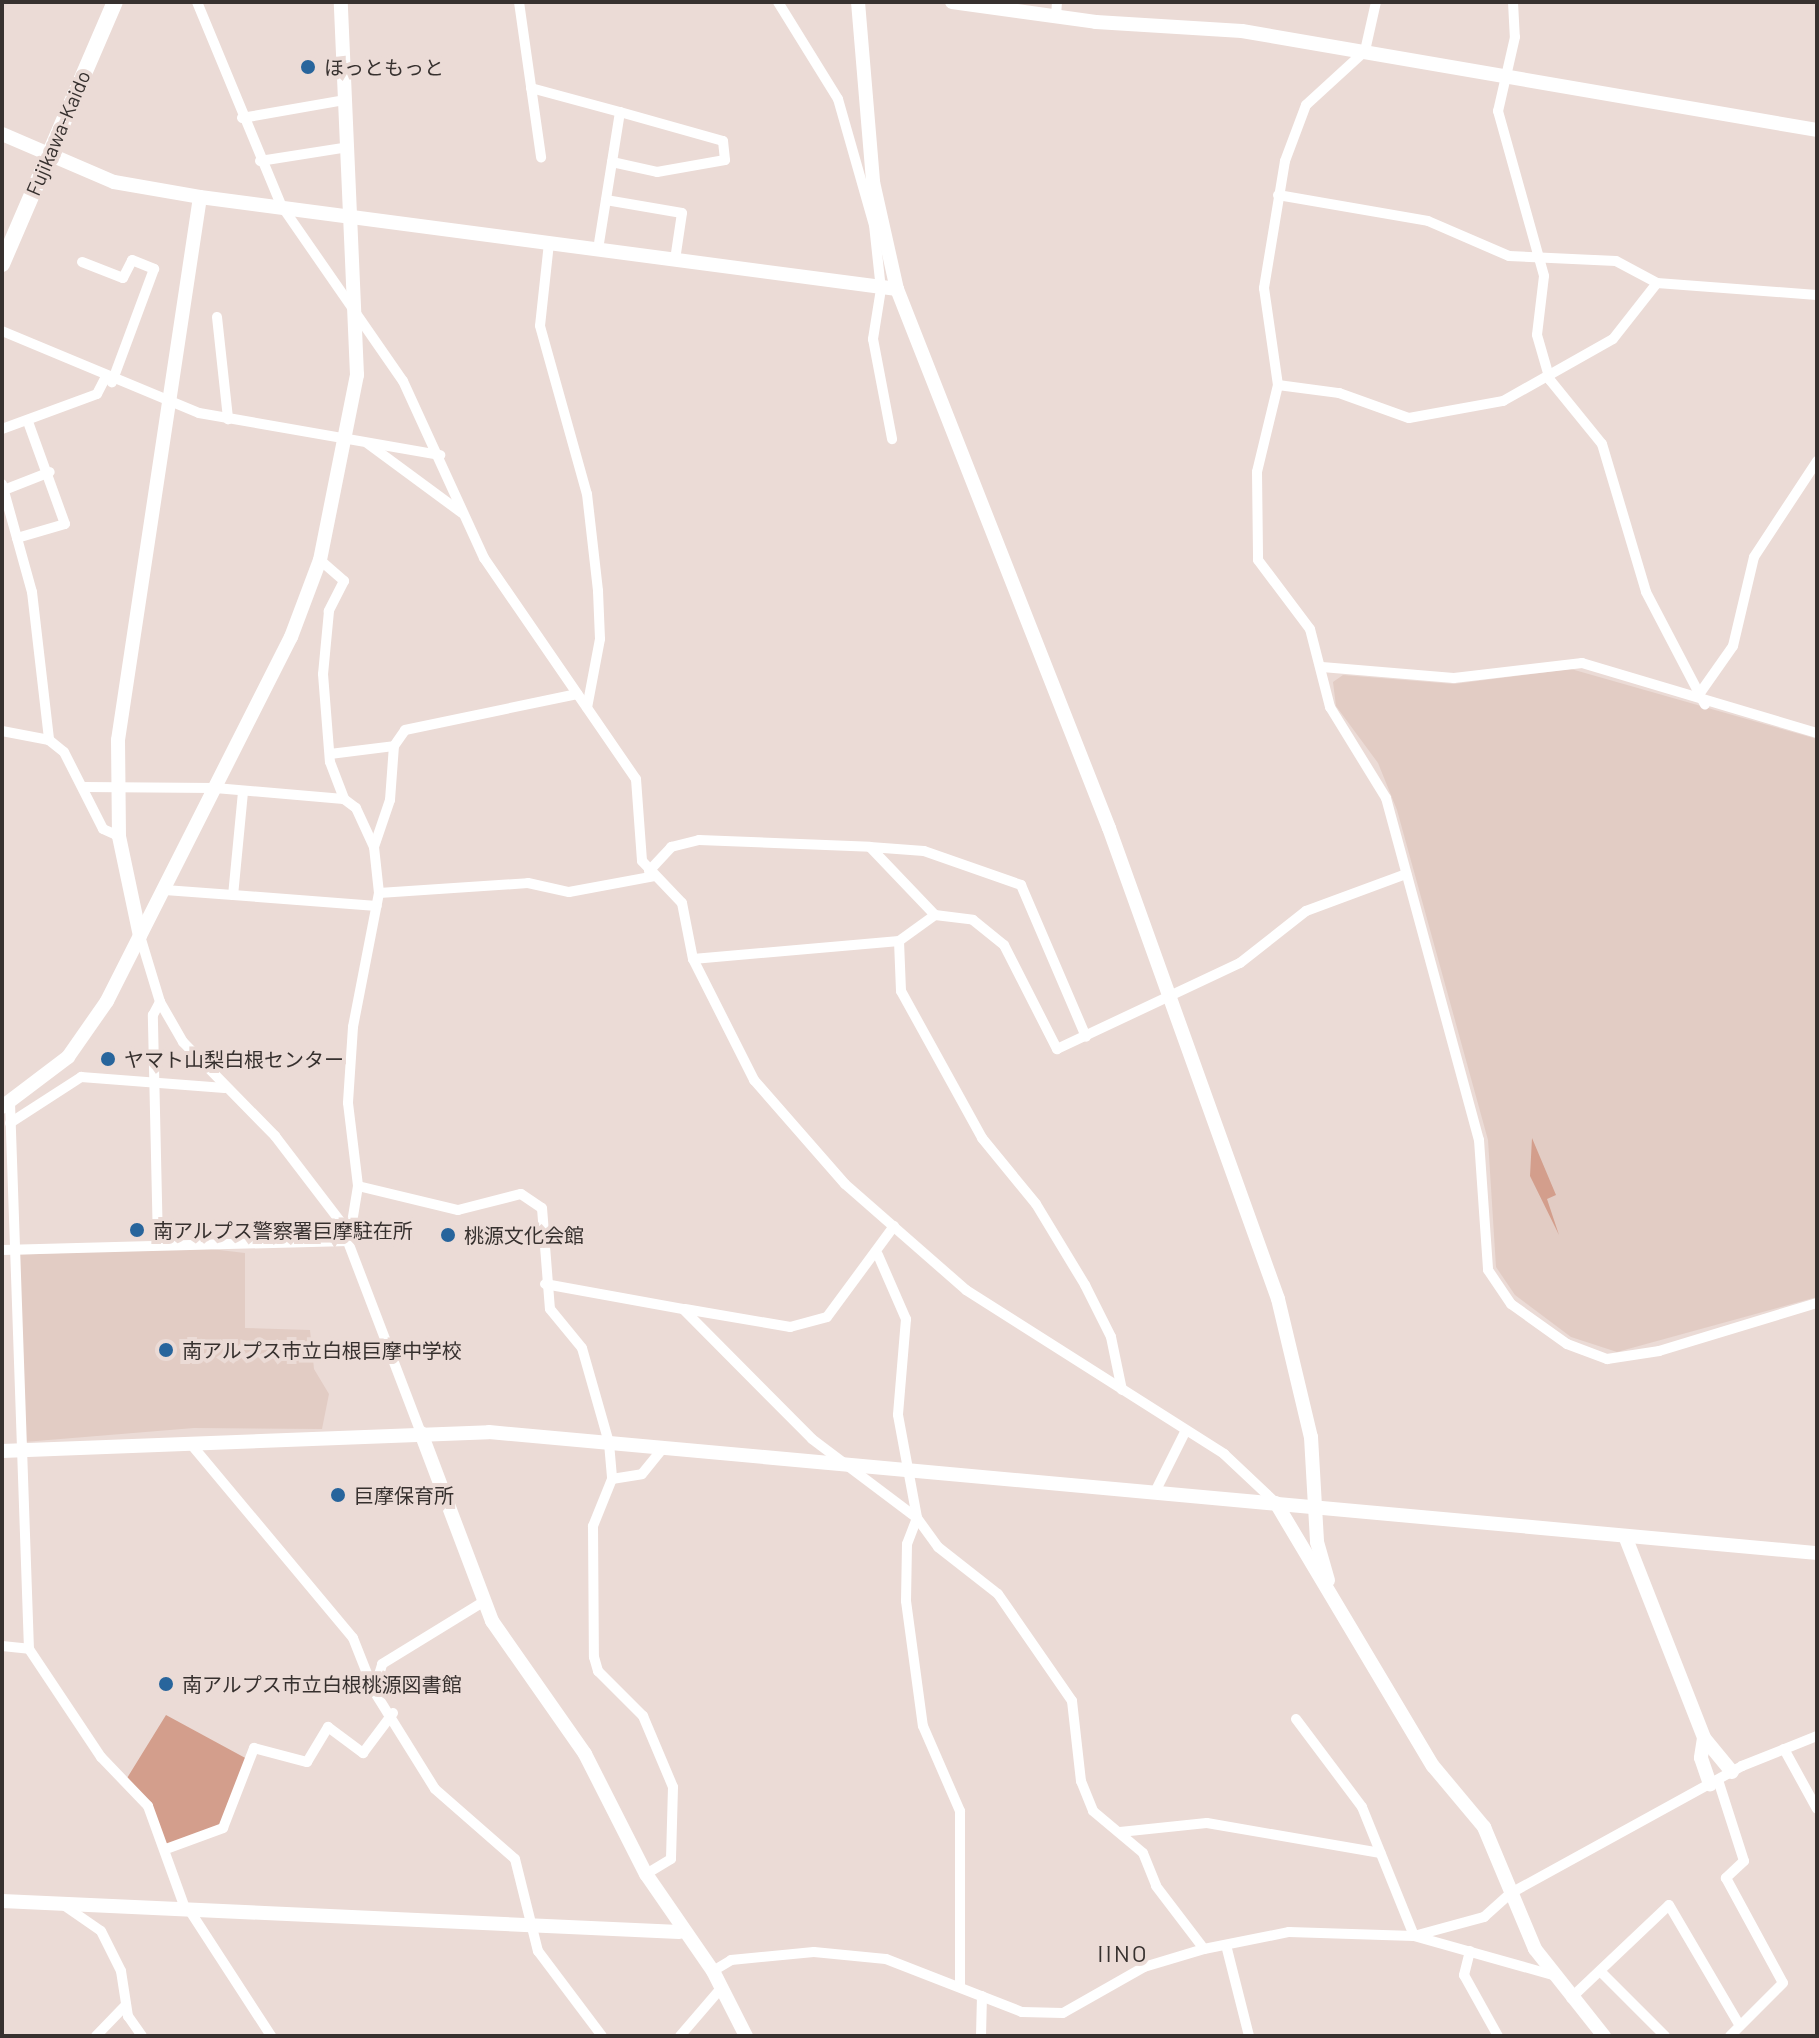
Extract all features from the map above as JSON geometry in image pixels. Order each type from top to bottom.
[{"type":"main road","name":"Fujikawa-Kaido","points":[[2,264],[115,2]]},
{"type":"street","points":[[197,2],[242,118],[281,205],[355,305],[440,455],[462,513],[512,602],[636,779],[642,861],[682,903],[693,959],[754,1080],[845,1184],[966,1290],[1186,1430],[1276,1503],[1328,1580],[1433,1766],[1484,1827],[1511,1893],[1553,1975],[1604,2036]]},
{"type":"street","points":[[271,2036],[187,1908],[148,1806],[101,1757],[29,1649],[7,1250],[10,1123],[6,1105],[84,1038],[165,890],[291,637],[320,560],[348,440],[355,305],[341,2]]},
{"type":"street","points":[[519,2],[541,157]]},
{"type":"street","points":[[778,2],[838,99],[874,225],[881,289],[873,339],[892,439]]},
{"type":"street","points":[[858,2],[873,182],[897,289],[1169,993],[1278,1299],[1311,1437],[1316,1507],[1328,1580]]},
{"type":"street","points":[[952,2],[1056,9],[1242,31],[1817,130]]},
{"type":"street","points":[[1376,2],[1365,51],[1306,105],[1278,195],[1264,288],[1278,385],[1257,472],[1258,560],[1310,629],[1330,707],[1386,798],[1479,1140],[1488,1270],[1511,1304],[1567,1344],[1607,1359],[1659,1351],[1817,1303]]},
{"type":"street","points":[[1513,2],[1508,76],[1499,124],[1529,204],[1535,260],[1546,295],[1537,335],[1550,380],[1602,444],[1646,592],[1705,705]]},
{"type":"street","points":[[531,88],[723,141],[725,160],[657,172],[612,162]]},
{"type":"street","points":[[242,118],[345,100]]},
{"type":"street","points":[[598,250],[620,112]]},
{"type":"street","points":[[2,134],[48,158],[114,182],[200,197],[281,205],[897,289]]},
{"type":"street","points":[[260,161],[348,147]]},
{"type":"street","points":[[1278,195],[1428,221],[1535,260],[1616,261],[1657,283],[1817,295]]},
{"type":"street","points":[[200,197],[116,787],[119,836],[140,936],[160,1002],[183,1042],[316,1184],[349,1241],[483,1602],[585,1754],[679,1932],[713,1971],[746,2036]]},
{"type":"street","points":[[606,200],[682,213],[675,260]]},
{"type":"street","points":[[549,243],[540,326],[587,494],[598,591],[600,639],[587,708]]},
{"type":"street","points":[[2,429],[28,422],[97,394],[108,380],[154,269],[132,260],[123,278],[82,262]]},
{"type":"street","points":[[1278,385],[1339,393],[1409,418],[1503,401],[1550,380],[1613,339],[1657,283]]},
{"type":"street","points":[[217,317],[228,419]]},
{"type":"street","points":[[2,331],[108,380],[170,403],[228,419],[440,455]]},
{"type":"street","points":[[17,538],[65,524],[50,472],[28,422]]},
{"type":"street","points":[[367,443],[462,513]]},
{"type":"street","points":[[1700,693],[1733,646],[1754,557],[1817,461]]},
{"type":"street","points":[[50,472],[3,487],[32,592],[49,740],[84,787],[103,829],[119,836]]},
{"type":"street","points":[[320,560],[344,581],[329,611],[325,643],[330,754],[344,799]]},
{"type":"street","points":[[1322,667],[1454,678],[1582,663],[1705,705],[1817,733]]},
{"type":"street","points":[[374,847],[390,800],[394,746],[405,730],[577,694]]},
{"type":"street","points":[[2,731],[49,740]]},
{"type":"street","points":[[330,754],[394,746]]},
{"type":"street","points":[[84,787],[215,788],[344,799],[356,808],[374,847],[379,893],[353,1027],[348,1103],[358,1186],[349,1241]]},
{"type":"street","points":[[233,895],[243,792]]},
{"type":"street","points":[[379,893],[528,883],[569,892],[652,873],[671,847],[699,840],[924,851],[1021,885],[1086,1037]]},
{"type":"street","points":[[870,847],[935,915],[973,920],[1004,945],[1057,1049],[1169,993],[1240,963],[1306,911],[1406,874]]},
{"type":"street","points":[[165,890],[377,906]]},
{"type":"street","points":[[693,959],[899,941],[935,915]]},
{"type":"street","points":[[899,941],[901,991],[982,1138],[1036,1204],[1085,1285],[1111,1337],[1122,1390]]},
{"type":"street","points":[[158,1244],[153,1015],[160,1002]]},
{"type":"street","points":[[10,1123],[81,1077],[154,1079],[226,1088]]},
{"type":"street","points":[[358,1186],[458,1210],[521,1194],[536,1199],[550,1309],[582,1348],[609,1443],[612,1479],[593,1526],[594,1657],[655,1740],[676,1819],[671,1859],[646,1874]]},
{"type":"street","points":[[545,1284],[790,1327],[827,1317],[878,1255],[894,1226]]},
{"type":"street","points":[[7,1250],[349,1241]]},
{"type":"street","points":[[878,1255],[906,1319],[897,1390],[917,1518],[907,1544],[906,1601],[923,1726],[960,1811],[960,1987]]},
{"type":"street","points":[[683,1309],[842,1463],[917,1518],[1028,1633],[1072,1701],[1081,1781],[1093,1811],[1143,1853],[1156,1886],[1204,1949]]},
{"type":"street","points":[[1155,1492],[1186,1430]]},
{"type":"street","points":[[2,1451],[421,1433],[609,1443],[1817,1553]]},
{"type":"street","points":[[190,1443],[326,1601],[353,1638],[374,1691],[393,1713],[435,1789],[515,1859],[532,1924],[556,1980],[602,2036]]},
{"type":"street","points":[[612,1479],[642,1474],[664,1447]]},
{"type":"street","points":[[1625,1536],[1704,1738],[1732,1772]]},
{"type":"street","points":[[374,1691],[382,1664],[483,1602]]},
{"type":"street","points":[[2,1646],[29,1649]]},
{"type":"street","points":[[166,1849],[223,1828],[254,1748],[307,1762],[328,1727],[363,1753],[393,1713]]},
{"type":"street","points":[[1296,1719],[1353,1792],[1414,1936]]},
{"type":"street","points":[[1414,1936],[1484,1917],[1511,1893],[1732,1772],[1817,1736]]},
{"type":"street","points":[[1704,1738],[1701,1758],[1714,1782],[1744,1861],[1726,1878],[1783,1983],[1730,2036]]},
{"type":"street","points":[[1784,1749],[1817,1809]]},
{"type":"street","points":[[1120,1832],[1207,1823],[1380,1853]]},
{"type":"street","points":[[2,1901],[57,1901],[679,1932]]},
{"type":"street","points":[[57,1901],[101,1931],[121,1971],[125,2006],[142,2036]]},
{"type":"street","points":[[1571,1998],[1669,1905],[1740,2026]]},
{"type":"street","points":[[713,1971],[731,1960],[814,1952],[905,1963],[1034,2015],[1063,2013],[1144,1967],[1204,1949],[1289,1932],[1414,1936],[1553,1975]]},
{"type":"street","points":[[1226,1945],[1249,2036]]},
{"type":"street","points":[[1470,1951],[1464,1975],[1498,2036]]},
{"type":"street","points":[[1600,1971],[1665,2036]]},
{"type":"street","points":[[680,2036],[722,1987]]},
{"type":"street","points":[[981,2036],[982,1996]]},
{"type":"street","points":[[96,2036],[125,2006]]},
{"type":"shaded area","points":[[1571,669],[1817,739],[1817,1297],[1617,1352],[1571,1337],[1515,1295],[1496,1267],[1488,1140],[1397,810],[1378,763],[1336,706],[1333,682],[1343,675],[1454,684]]},
{"type":"shaded area","points":[[1532,1138],[1556,1195],[1547,1199],[1559,1235],[1530,1176]]},
{"type":"shaded area","name":"南アルプス市立白根巨摩中学校","points":[[194,1247],[245,1253],[245,1328],[310,1330],[314,1369],[329,1394],[322,1429],[194,1428],[24,1442],[17,1255]]},
{"type":"shaded area","points":[[166,1715],[249,1760],[223,1828],[166,1849],[148,1806],[124,1783]]},
{"type":"place","name":"ほっともっと","points":[[308,67]]},
{"type":"place","name":"ヤマト山梨白根センター","points":[[108,1059]]},
{"type":"place","name":"南アルプス警察署巨摩駐在所","points":[[137,1230]]},
{"type":"place","name":"桃源文化会館","points":[[448,1235]]},
{"type":"place","name":"南アルプス市立白根巨摩中学校","points":[[166,1350]]},
{"type":"place","name":"巨摩保育所","points":[[338,1495]]},
{"type":"place","name":"南アルプス市立白根桃源図書館","points":[[166,1684]]},
{"type":"district","name":"IINO","points":[[1123,1953]]}]
